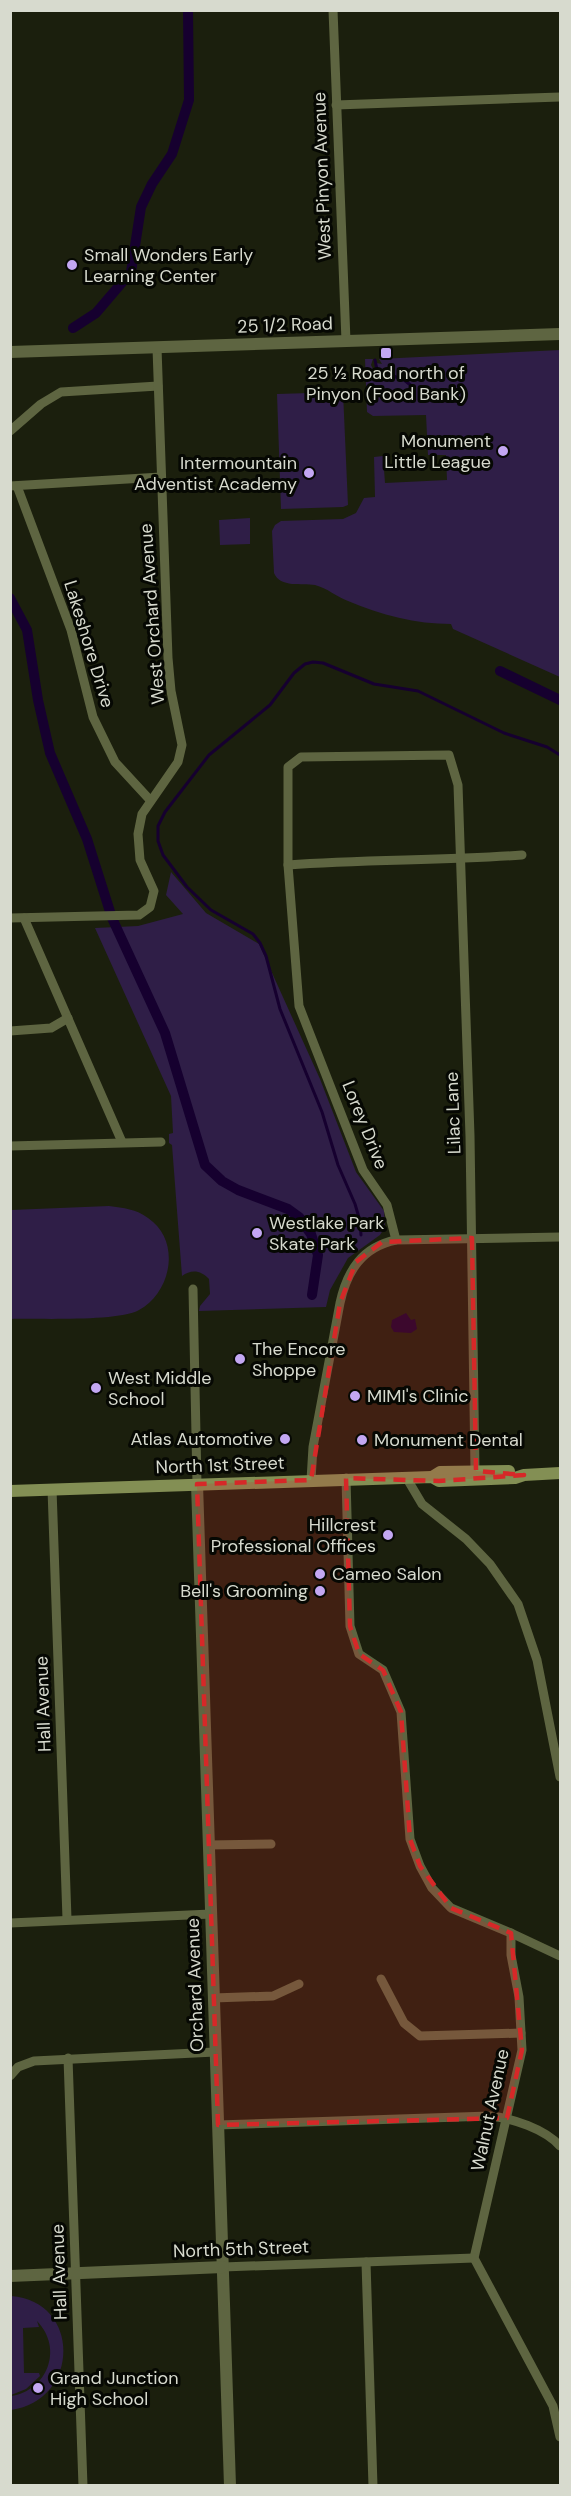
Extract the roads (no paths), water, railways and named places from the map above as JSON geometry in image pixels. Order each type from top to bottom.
[{"type":"main road","name":"North 1st Street","points":[[432,1477],[440,1472],[561,1473]]},
{"type":"main road","name":"North 1st Street","points":[[10,1491],[346,1478],[432,1477],[439,1481],[515,1478],[524,1474]]},
{"type":"street","name":"West Pinyon Avenue","points":[[333,10],[346,341]]},
{"type":"street","points":[[336,105],[561,97]]},
{"type":"street","name":"25 1/2 Road","points":[[10,352],[561,334]]},
{"type":"street","name":"West Orchard Avenue","points":[[24,918],[139,915],[150,907],[154,891],[140,860],[138,834],[142,814],[178,762],[182,745],[171,691],[168,658],[157,348]]},
{"type":"street","points":[[10,431],[41,404],[61,392],[158,386]]},
{"type":"street","points":[[14,486],[161,477]]},
{"type":"street","name":"Lakeshore Drive","points":[[14,486],[71,630],[93,717],[115,762],[150,800]]},
{"type":"street","name":"Lorey Drive","points":[[396,1240],[387,1205],[363,1170],[299,1006],[290,920],[288,767],[301,757],[449,755]]},
{"type":"street","name":"Lilac Lane","points":[[449,755],[458,785],[461,860],[472,1238],[475,1471]]},
{"type":"street","points":[[288,865],[355,860],[461,860],[522,855]]},
{"type":"street","points":[[10,918],[24,918],[122,1142]]},
{"type":"street","points":[[10,1030],[51,1028],[68,1018]]},
{"type":"street","points":[[10,1146],[161,1142]]},
{"type":"street","points":[[311,1480],[313,1447],[344,1283],[356,1262],[382,1242],[396,1240],[561,1237]]},
{"type":"street","points":[[193,1289],[197,1484]]},
{"type":"street","points":[[406,1477],[422,1504],[466,1539],[490,1564],[518,1604],[537,1660],[561,1777]]},
{"type":"street","points":[[346,1478],[350,1626],[359,1654],[383,1670],[401,1712],[410,1839],[416,1857],[432,1888],[451,1908],[561,1956]]},
{"type":"street","name":"Orchard Avenue","points":[[197,1484],[230,2486]]},
{"type":"street","name":"Hall Avenue","points":[[52,1489],[67,1919]]},
{"type":"street","points":[[208,1845],[271,1844]]},
{"type":"street","points":[[10,1923],[211,1914]]},
{"type":"street","name":"Walnut Avenue","points":[[474,2258],[522,2050],[519,1997],[511,1955],[511,1933]]},
{"type":"street","points":[[381,1979],[404,2023],[420,2036],[521,2033]]},
{"type":"street","points":[[213,1998],[273,1996],[299,1984]]},
{"type":"street","points":[[10,2076],[18,2067],[34,2061],[215,2052]]},
{"type":"street","name":"Hall Avenue","points":[[68,2058],[83,2486]]},
{"type":"street","points":[[218,2125],[490,2116],[507,2118],[554,2139],[561,2146]]},
{"type":"street","points":[[474,2258],[553,2406],[561,2437]]},
{"type":"street","name":"North 5th Street","points":[[10,2276],[474,2258]]},
{"type":"street","points":[[366,2262],[373,2486]]},
{"type":"waterway","points":[[73,328],[96,313],[131,272],[141,207],[152,184],[172,154],[189,100],[188,10]]},
{"type":"waterway","points":[[375,360],[377,370],[404,380],[413,387]]},
{"type":"waterway","points":[[10,598],[27,630],[38,700],[50,753],[87,839],[112,918],[165,1033],[205,1165],[222,1181],[238,1190],[288,1209],[299,1217],[311,1234],[318,1255],[312,1295]]},
{"type":"waterway","points":[[361,1235],[355,1204],[338,1165],[322,1112],[280,1009],[266,956],[260,943],[253,934],[211,910],[187,887],[163,855],[158,841],[158,826],[165,812],[209,755],[270,705],[294,673],[305,664],[313,662],[323,663],[374,684],[418,691],[504,733],[547,747],[560,755]]},
{"type":"waterway","points":[[500,671],[560,700]]},
{"type":"place","name":"Small Wonders Early Learning Center","points":[[72,265]]},
{"type":"place","name":"25 ½ Road north of Pinyon (Food Bank)","points":[[386,353]]},
{"type":"place","name":"Monument Little League","points":[[503,451]]},
{"type":"place","name":"Intermountain Adventist Academy","points":[[309,473]]},
{"type":"place","name":"Westlake Park Skate Park","points":[[257,1233]]},
{"type":"place","name":"The Encore Shoppe","points":[[240,1359]]},
{"type":"place","name":"West Middle School","points":[[96,1388]]},
{"type":"place","name":"MIMI's Clinic","points":[[355,1396]]},
{"type":"place","name":"Atlas Automotive","points":[[285,1439]]},
{"type":"place","name":"Monument Dental","points":[[362,1440]]},
{"type":"place","name":"Hillcrest Professional Offices","points":[[388,1535]]},
{"type":"place","name":"Cameo Salon","points":[[320,1574]]},
{"type":"place","name":"Bell's Grooming","points":[[320,1591]]},
{"type":"place","name":"Grand Junction High School","points":[[38,2388]]}]
